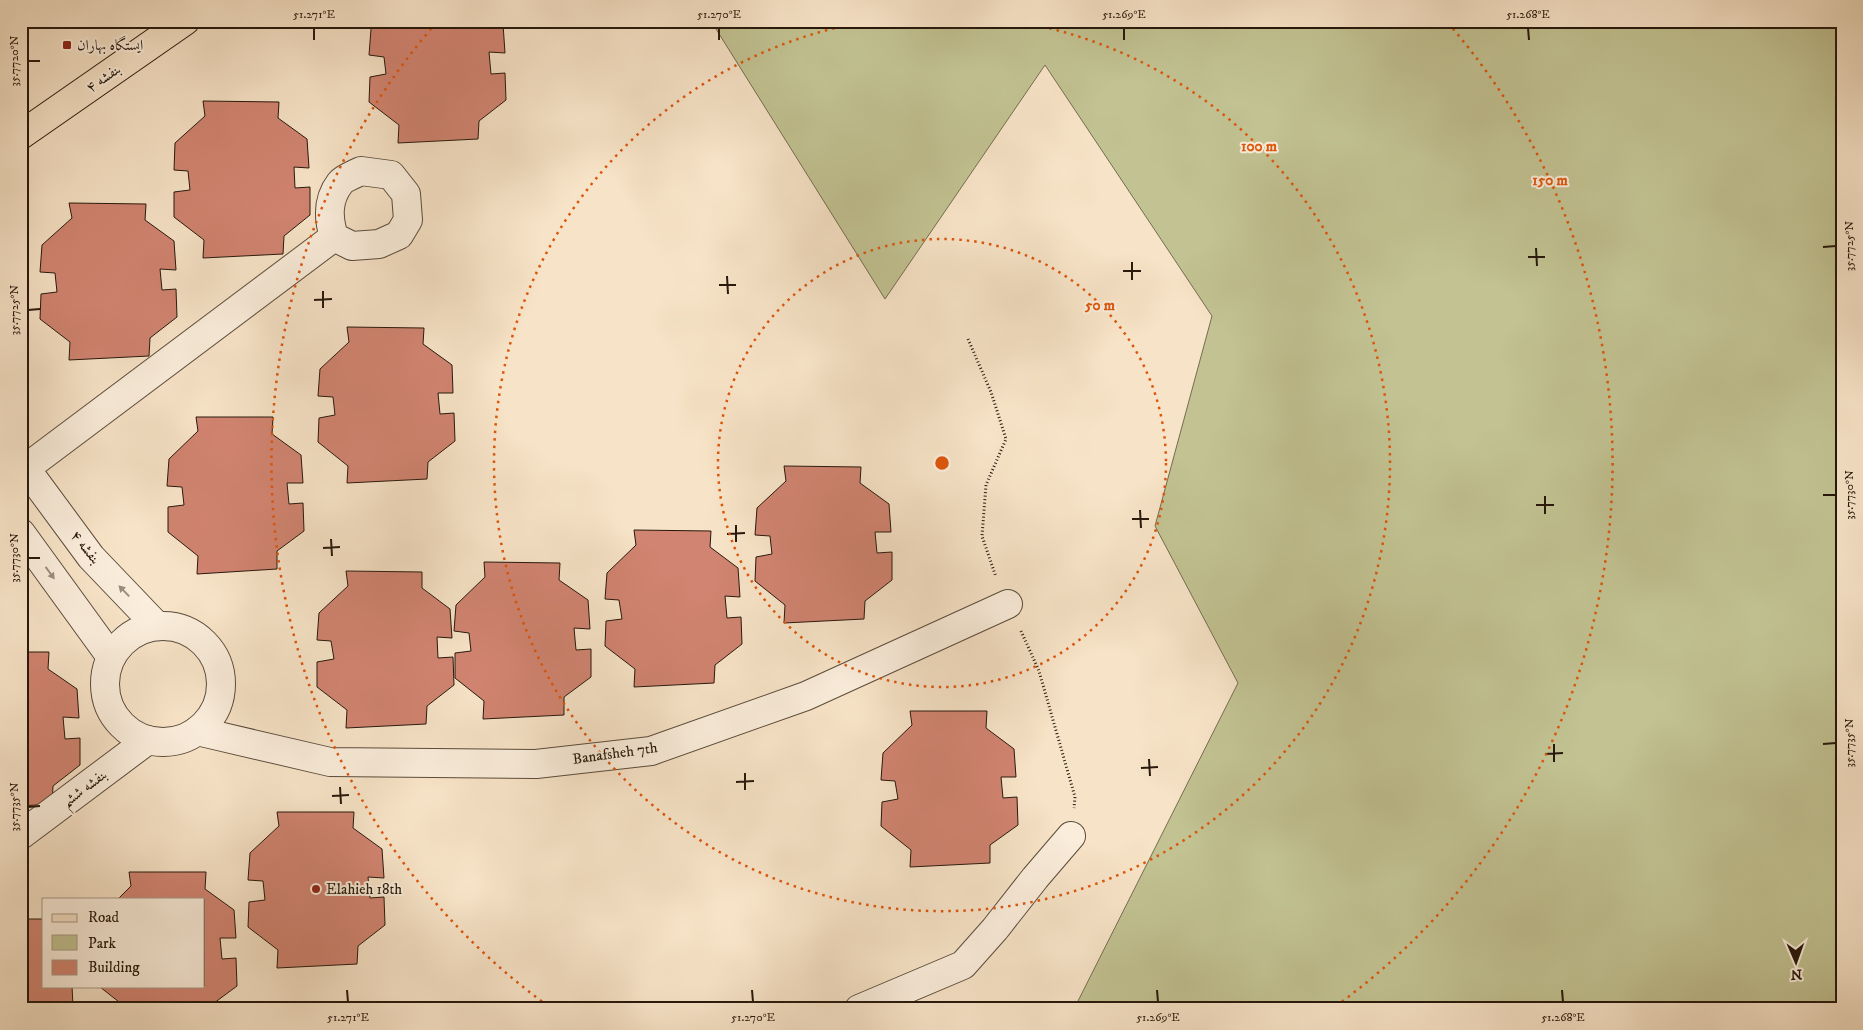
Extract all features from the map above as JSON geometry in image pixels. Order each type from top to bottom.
[{"type":"main road","name":"بنفشه ۴","points":[[24,131],[185,21]]},
{"type":"street","points":[[23,465],[334,237]]},
{"type":"street","name":"بنفشه ۴","points":[[23,465],[92,557],[158,626]]},
{"type":"street","points":[[21,533],[111,657]]},
{"type":"street","name":"Banafsheh 7th","points":[[197,730],[330,762],[536,764],[652,751],[806,696],[1008,604]]},
{"type":"street","points":[[158,626],[177,627],[196,635],[210,649],[219,667],[222,686],[218,706],[207,722],[192,735],[174,742],[156,742],[138,737],[122,726],[111,711],[105,694],[105,675],[111,657],[122,642],[138,631],[158,626]]},
{"type":"street","name":"بنفشه ششم","points":[[21,836],[148,740]]},
{"type":"street","points":[[859,1009],[964,965],[995,929],[1034,878],[1071,836]]},
{"type":"green space","points":[[711,21],[1842,21],[1842,1009],[1074,1009],[1238,683],[1155,526],[1212,316],[1045,65],[885,299]]},
{"type":"building","points":[[379,21],[499,21],[503,24],[505,53],[489,52],[491,74],[505,73],[506,100],[479,121],[478,139],[398,143],[399,125],[369,102],[370,77],[386,74],[384,57],[369,55],[371,29]]},
{"type":"building","points":[[203,101],[279,102],[278,118],[307,139],[309,168],[294,167],[295,188],[310,187],[310,215],[284,236],[283,254],[203,258],[204,240],[174,217],[174,192],[190,190],[188,171],[174,170],[175,143],[205,116]]},
{"type":"building","points":[[69,203],[146,204],[145,220],[174,241],[176,270],[160,269],[162,290],[176,289],[177,317],[150,338],[149,356],[69,360],[70,342],[40,319],[41,294],[57,292],[55,273],[40,272],[42,245],[72,218]]},
{"type":"building","points":[[347,327],[424,328],[423,344],[452,365],[453,393],[438,393],[440,414],[454,413],[455,441],[428,462],[427,479],[347,483],[348,466],[318,442],[319,418],[335,415],[333,397],[318,396],[320,369],[349,342]]},
{"type":"building","points":[[196,417],[273,417],[272,434],[301,455],[303,483],[287,483],[289,504],[303,503],[304,531],[277,551],[277,569],[197,574],[198,556],[168,532],[168,507],[184,505],[182,487],[167,486],[169,459],[198,431]]},
{"type":"building","points":[[784,466],[861,467],[860,483],[889,504],[891,532],[875,532],[877,553],[892,552],[892,580],[865,601],[864,619],[784,623],[785,605],[755,581],[756,557],[772,554],[770,536],[755,535],[757,508],[786,481]]},
{"type":"building","points":[[634,530],[711,531],[710,547],[738,568],[740,597],[725,596],[727,618],[741,617],[742,644],[715,665],[714,683],[634,687],[635,669],[605,646],[606,621],[622,619],[619,600],[605,599],[607,573],[636,545]]},
{"type":"building","points":[[484,562],[560,563],[559,580],[588,600],[590,629],[574,628],[576,650],[591,649],[591,677],[564,697],[564,715],[483,719],[484,701],[455,678],[455,653],[471,651],[469,633],[454,631],[456,605],[485,577]]},
{"type":"building","points":[[346,571],[422,572],[422,588],[450,609],[452,638],[437,637],[438,658],[453,657],[454,685],[427,706],[426,724],[346,728],[347,710],[317,687],[317,662],[334,659],[331,641],[317,640],[319,613],[348,586]]},
{"type":"building","points":[[21,652],[49,652],[48,669],[77,689],[79,718],[63,717],[65,739],[80,738],[80,765],[53,786],[52,804],[21,806]]},
{"type":"building","points":[[910,711],[987,711],[986,728],[1014,749],[1016,777],[1001,777],[1003,798],[1017,797],[1018,825],[990,845],[990,863],[910,867],[911,850],[881,826],[882,802],[898,799],[895,781],[881,780],[883,753],[912,725]]},
{"type":"building","name":"Elahieh 18th","points":[[277,812],[354,812],[353,828],[382,849],[384,878],[368,877],[370,898],[384,897],[385,925],[358,946],[357,964],[277,968],[278,950],[248,927],[249,902],[265,900],[263,881],[248,880],[250,853],[279,826]]},
{"type":"building","points":[[129,872],[206,872],[205,889],[234,910],[236,938],[220,938],[222,959],[236,958],[237,986],[210,1006],[210,1009],[128,1009],[101,988],[205,988],[205,898],[119,898],[131,886]]},
{"type":"building","points":[[21,919],[42,919],[42,988],[72,988],[73,1006],[88,1005],[88,1009],[21,1009]]},
{"type":"place","name":"ایستگاه بهاران","points":[[67,45]]},
{"type":"place","name":"Elahieh 18th","points":[[316,889]]}]
